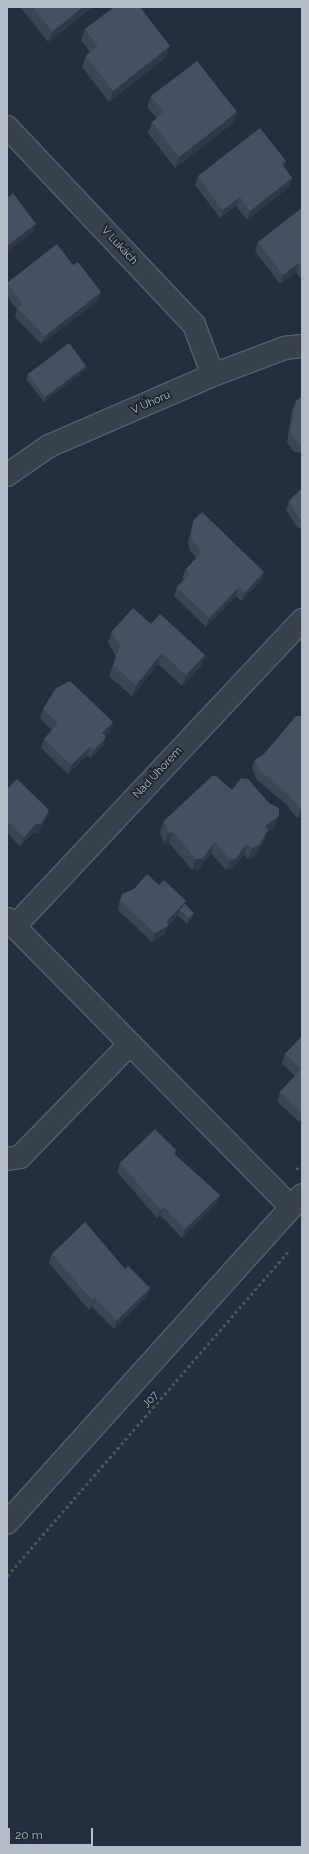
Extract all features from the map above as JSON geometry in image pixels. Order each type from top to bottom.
[{"type":"street","name":"V Lukách","points":[[7,127],[194,325],[213,375]]},
{"type":"street","name":"V Úhoru","points":[[7,475],[49,446],[213,375],[285,348],[302,346]]},
{"type":"street","name":"Nad Úhorem","points":[[11,923],[302,620]]},
{"type":"street","points":[[7,1523],[297,1201],[130,1044],[11,923]]},
{"type":"street","points":[[7,1159],[20,1157],[130,1044]]},
{"type":"path","name":"J07","points":[[7,1576],[281,1263],[293,1244]]},
{"type":"building","points":[[33,7],[83,7],[52,32]]},
{"type":"building","points":[[114,7],[140,7],[170,46],[113,91],[86,56],[98,46],[85,29]]},
{"type":"building","points":[[197,61],[237,112],[179,157],[152,122],[164,112],[151,96]]},
{"type":"building","points":[[260,128],[286,161],[282,164],[292,178],[250,211],[240,197],[223,210],[198,176]]},
{"type":"building","points":[[13,193],[36,224],[7,246],[7,194],[9,197]]},
{"type":"building","points":[[302,208],[302,267],[299,263],[283,275],[258,242]]},
{"type":"building","points":[[57,244],[73,265],[78,262],[101,292],[45,336],[18,308],[23,304],[7,283]]},
{"type":"building","points":[[69,343],[86,366],[45,397],[28,374]]},
{"type":"building","points":[[302,396],[302,444],[298,443],[290,433],[296,401]]},
{"type":"building","points":[[302,488],[302,519],[299,518],[289,501]]},
{"type":"building","points":[[202,512],[264,572],[245,592],[239,587],[209,618],[177,587],[190,573],[186,569],[202,552],[193,542],[191,532],[194,520]]},
{"type":"building","points":[[133,608],[151,624],[160,614],[205,655],[186,675],[162,653],[136,685],[113,665],[120,646],[112,631]]},
{"type":"building","points":[[70,681],[113,722],[102,733],[106,737],[94,750],[91,746],[71,765],[44,739],[58,723],[43,709],[56,688]]},
{"type":"building","points":[[296,716],[302,716],[302,809],[300,809],[289,795],[260,771],[255,760],[264,754]]},
{"type":"building","points":[[212,776],[216,776],[232,790],[241,778],[248,779],[270,804],[279,808],[279,816],[265,826],[268,830],[259,845],[252,848],[247,844],[235,859],[230,860],[215,842],[202,859],[196,859],[173,832],[168,833],[164,821]]},
{"type":"building","points":[[17,779],[49,810],[41,824],[36,824],[24,837],[7,821],[7,789]]},
{"type":"building","points":[[147,874],[159,885],[164,880],[186,901],[167,921],[168,926],[155,933],[121,901],[122,894],[134,889]]},
{"type":"building","points":[[185,904],[194,913],[189,918],[180,910]]},
{"type":"building","points":[[302,1036],[302,1113],[280,1092],[301,1069],[285,1054]]},
{"type":"building","points":[[155,1129],[176,1150],[173,1153],[220,1195],[185,1229],[164,1207],[161,1210],[120,1163]]},
{"type":"building","points":[[85,1222],[125,1269],[128,1266],[150,1288],[117,1320],[95,1298],[93,1301],[52,1254]]}]
